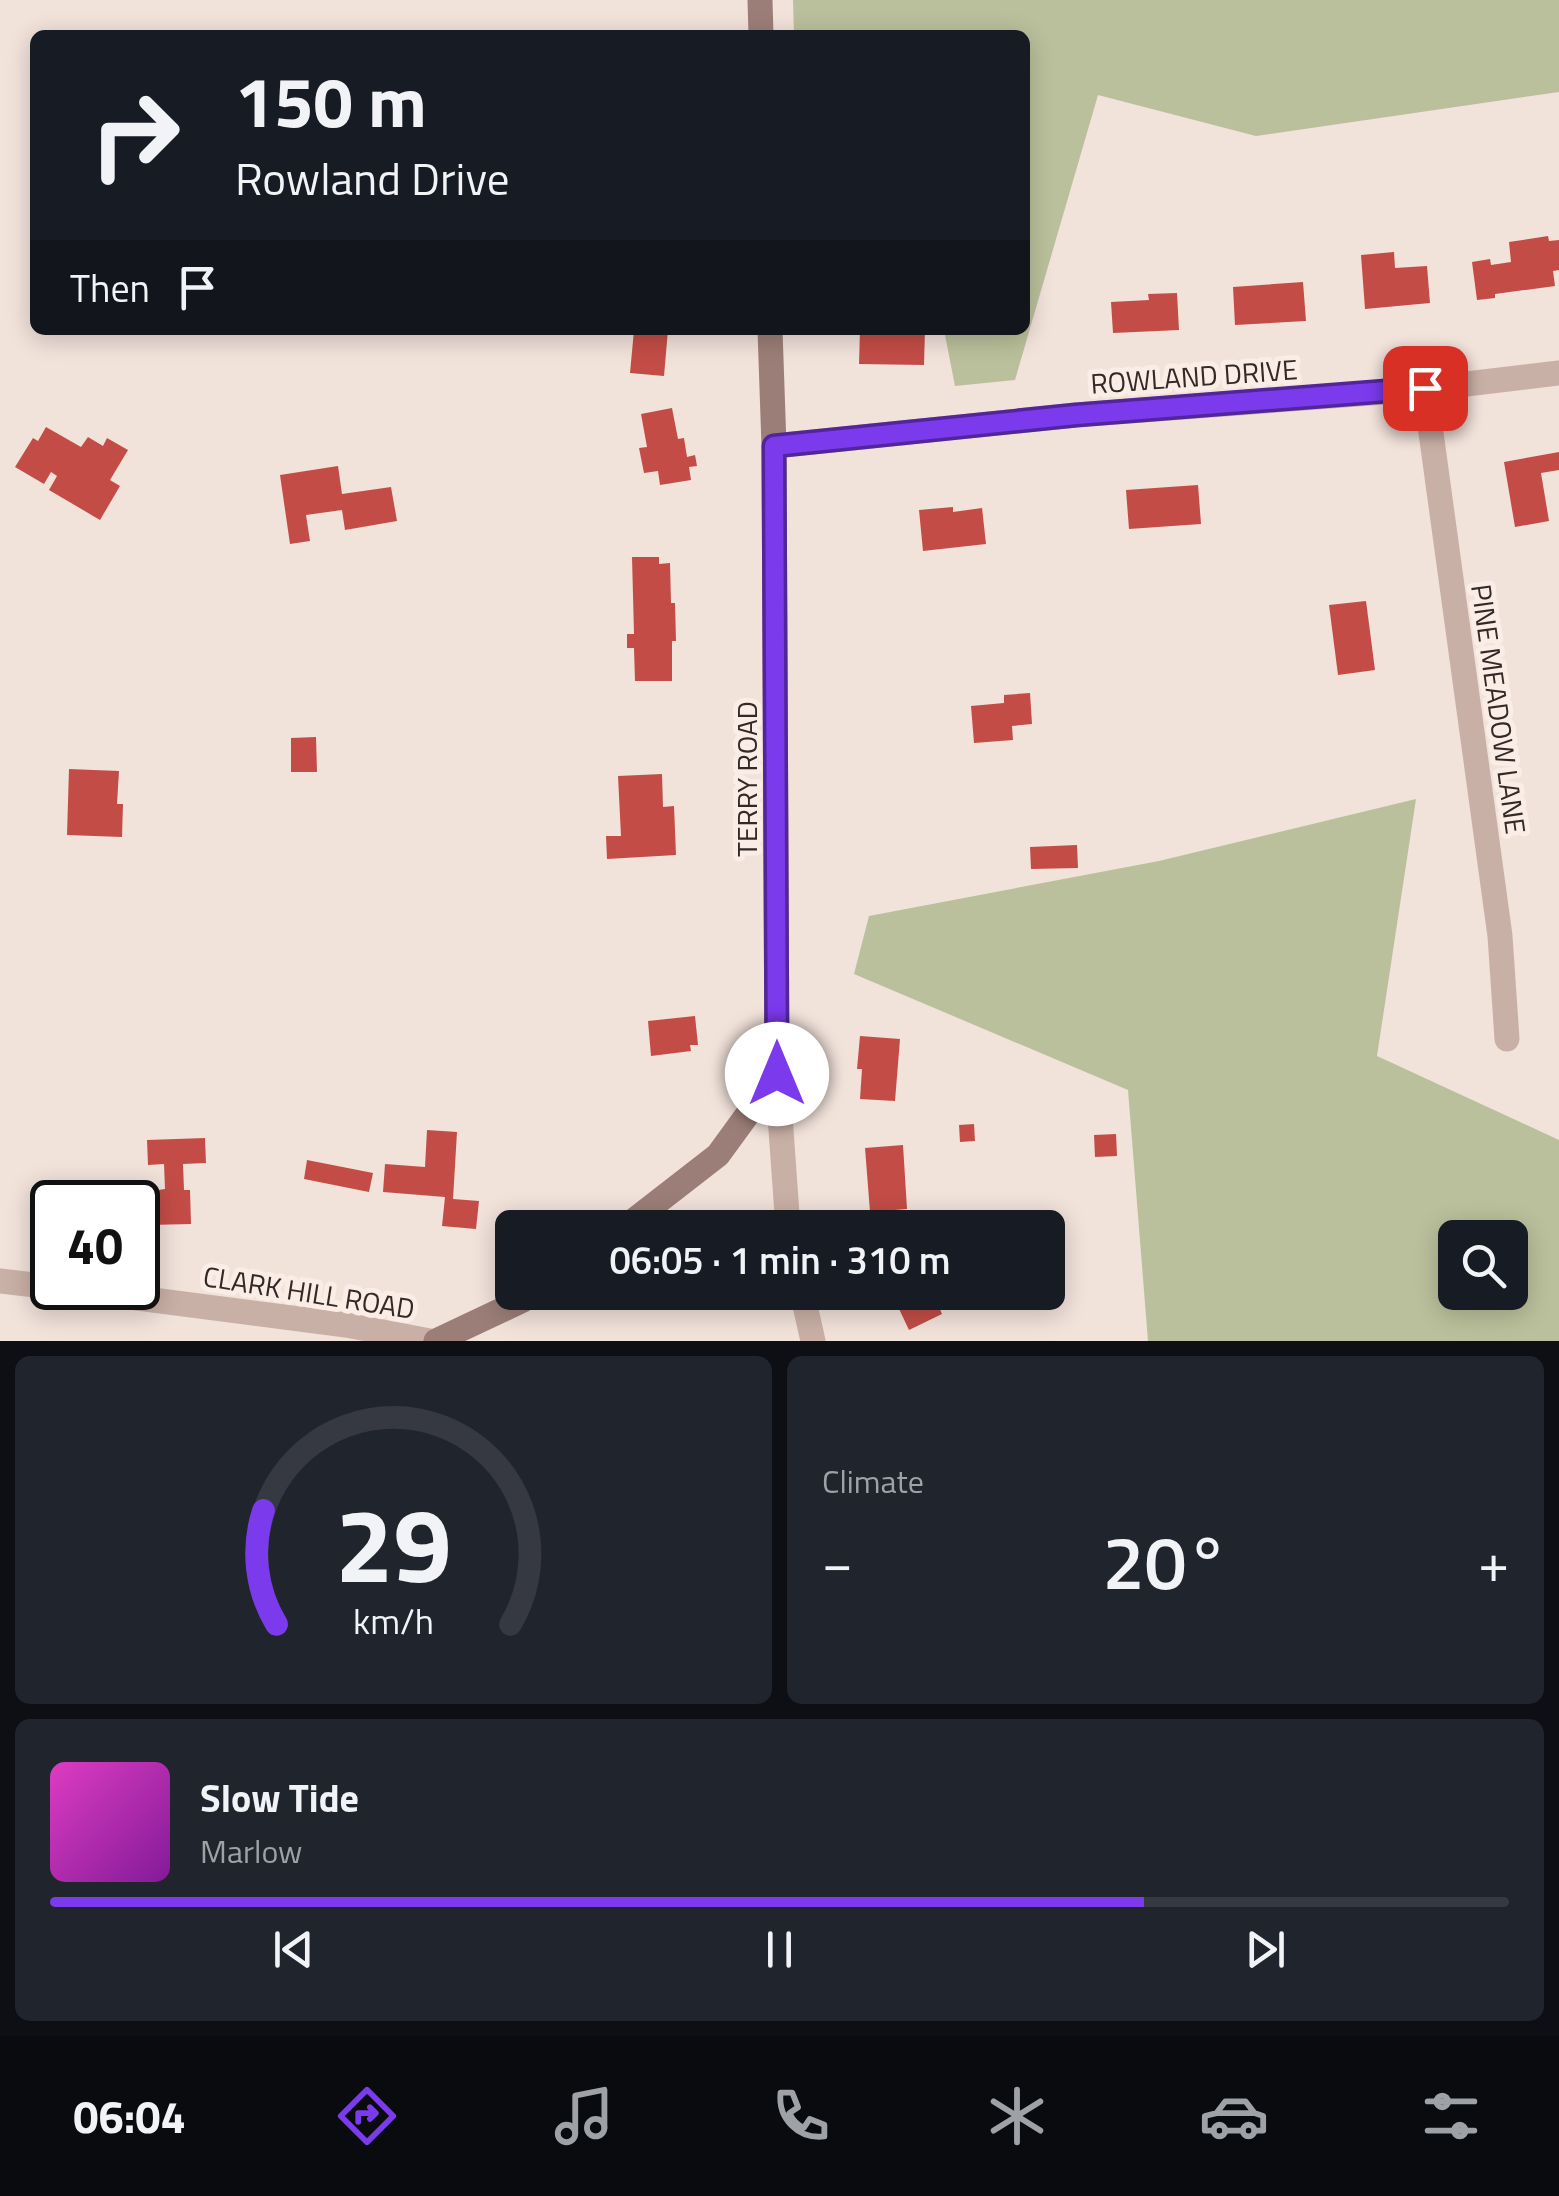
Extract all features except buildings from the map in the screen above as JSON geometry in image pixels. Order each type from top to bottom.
[{"type":"street","points":[[760,0],[761,30]]},
{"type":"street","name":"TERRY ROAD","points":[[770,335],[777,1074],[787,1210]]},
{"type":"street","name":"ROWLAND DRIVE","points":[[774,446],[1076,415],[1559,374]]},
{"type":"street","name":"PINE MEADOW LANE","points":[[1425,388],[1500,936],[1507,1039]]},
{"type":"street","points":[[647,1210],[718,1155],[777,1074]]},
{"type":"street","name":"CLARK HILL ROAD","points":[[0,1281],[30,1284]]},
{"type":"street","name":"CLARK HILL ROAD","points":[[160,1300],[327,1322],[433,1341]]},
{"type":"street","points":[[433,1341],[501,1310]]},
{"type":"street","points":[[806,1310],[813,1341]]},
{"type":"green space","points":[[793,0],[1559,0],[1559,92],[1256,136],[1098,95],[1030,328],[1030,30],[794,30]]},
{"type":"green space","points":[[945,335],[1028,335],[1015,380],[955,386]]},
{"type":"green space","points":[[1416,799],[1377,1056],[1559,1140],[1559,1341],[1148,1341],[1128,1090],[854,974],[869,916],[1159,861]]},
{"type":"route","points":[[777,1074],[774,446],[1076,415],[1425,388]]}]
